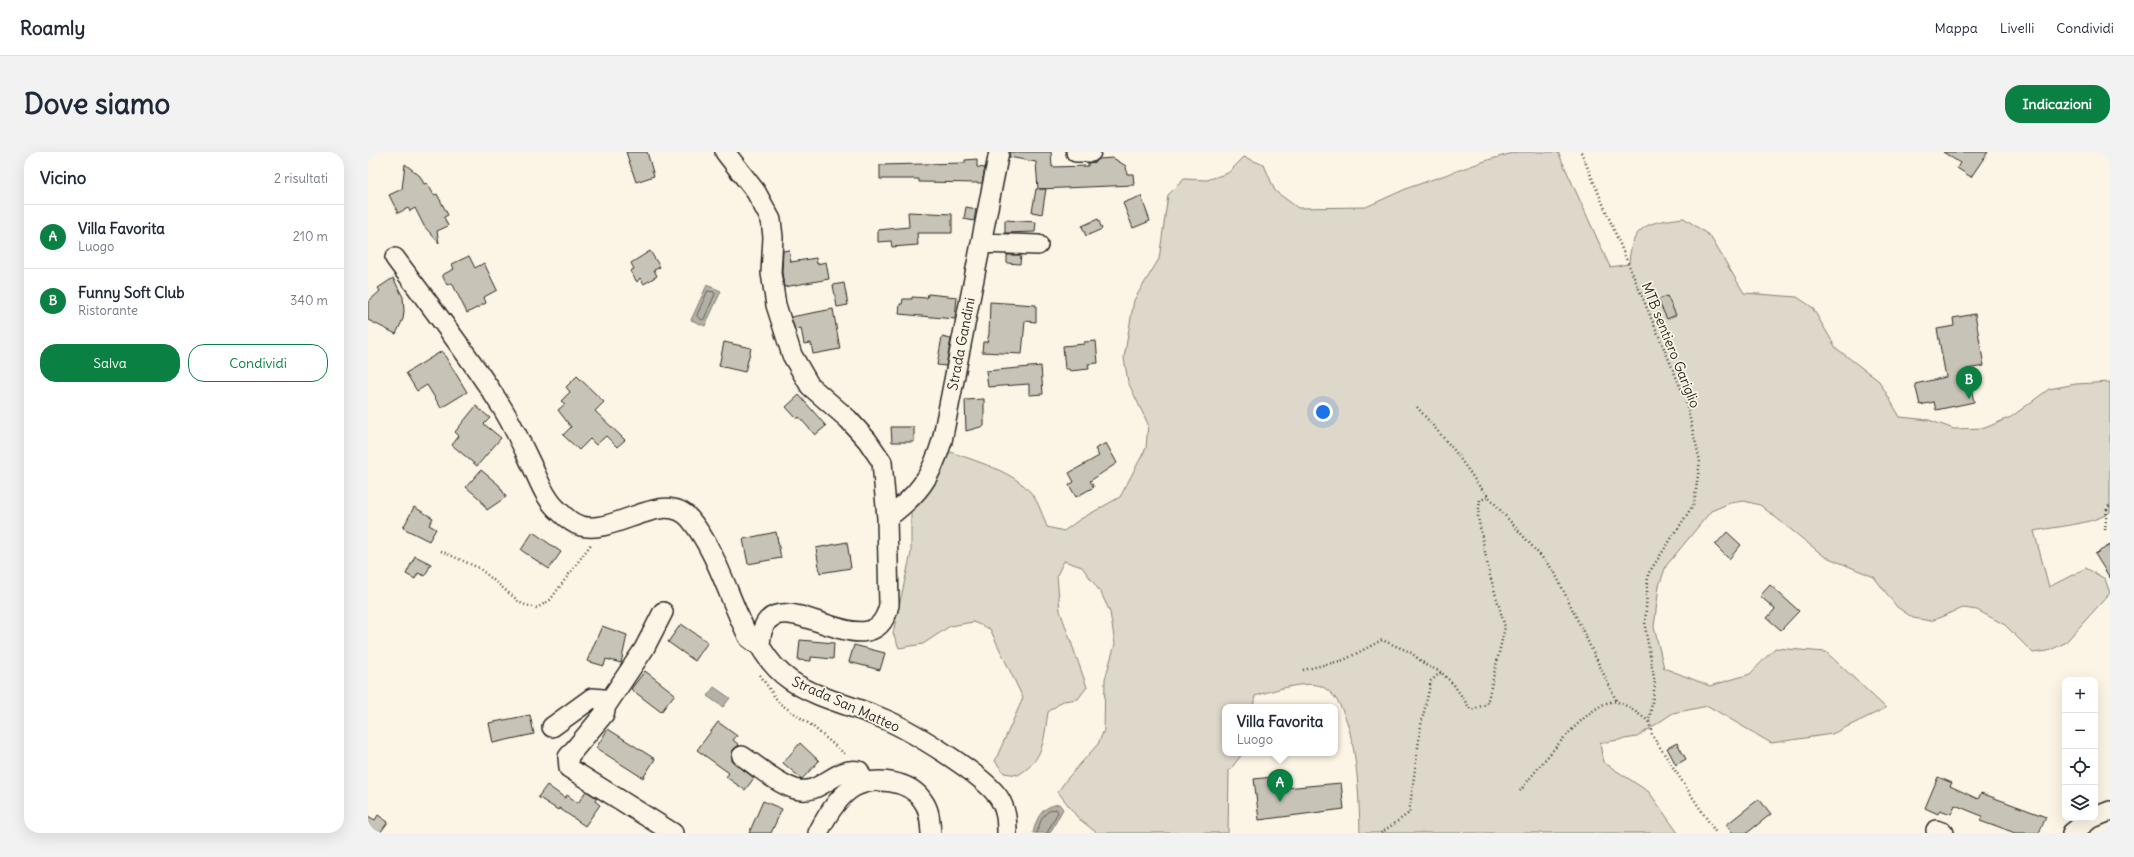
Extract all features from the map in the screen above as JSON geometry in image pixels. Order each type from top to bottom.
[{"type":"street","points":[[725,152],[756,192],[771,220],[773,237],[771,273],[776,305],[792,355],[810,386],[848,420],[877,453],[882,462],[884,474],[887,518],[889,605],[887,615],[881,623],[864,632],[854,632],[800,615],[780,614],[770,618],[764,626],[760,646]]},
{"type":"street","name":"Strada Gandini","points":[[887,518],[917,494],[930,476],[937,460],[942,441],[965,318],[982,243],[999,152]]},
{"type":"street","points":[[1076,152],[1091,152]]},
{"type":"street","points":[[982,243],[1038,244]]},
{"type":"street","name":"Strada San Matteo","points":[[395,258],[502,407],[547,497],[557,510],[572,522],[583,526],[617,523],[656,509],[668,508],[678,510],[689,518],[699,532],[715,562],[749,638],[760,646],[769,661],[790,681],[805,689],[881,718],[914,734],[978,778],[999,799],[1005,810],[1007,833]]},
{"type":"street","points":[[662,612],[644,649],[606,706],[604,714],[568,757],[569,768],[673,833]]},
{"type":"street","points":[[552,727],[592,698],[603,699],[606,706]]},
{"type":"street","points":[[742,756],[780,782],[796,790],[806,790],[819,786],[842,771],[851,769],[862,777],[899,783],[914,792],[923,800],[928,811],[932,833]]},
{"type":"street","points":[[818,833],[824,820],[841,798],[862,777]]},
{"type":"street","points":[[2098,815],[2110,811]]},
{"type":"street","points":[[2072,833],[2087,821]]},
{"type":"path","name":"MTB sentiero Gariglio","points":[[1581,152],[1684,398],[1700,461],[1694,504],[1648,574],[1645,626],[1655,684],[1649,721],[1652,735],[1716,833]]},
{"type":"path","points":[[1418,406],[1454,450],[1489,497],[1554,571],[1617,702]]},
{"type":"path","points":[[1303,670],[1344,660],[1382,640],[1410,652],[1426,665],[1441,672],[1454,685],[1471,710],[1487,704],[1505,627],[1489,572],[1478,517],[1480,500],[1489,497]]},
{"type":"path","points":[[2105,530],[2107,509],[2110,504]]},
{"type":"path","points":[[440,551],[479,568],[522,604],[536,608],[550,600],[592,543]]},
{"type":"path","points":[[758,670],[763,682],[779,704],[811,725],[853,760],[862,777]]},
{"type":"path","points":[[1381,833],[1409,813],[1421,725],[1429,688],[1431,681],[1441,672]]},
{"type":"path","points":[[1520,791],[1543,762],[1584,718],[1606,702],[1617,702],[1649,721]]},
{"type":"shaded area","points":[[1516,152],[1558,152],[1610,267],[1629,264],[1634,240],[1638,233],[1644,228],[1661,221],[1684,218],[1710,236],[1744,293],[1797,297],[1812,307],[1836,348],[1879,381],[1900,417],[1929,420],[1954,429],[1985,428],[2011,417],[2049,389],[2076,384],[2110,382],[2110,512],[2103,516],[2084,522],[2034,531],[2049,587],[2086,568],[2105,579],[2110,593],[2065,643],[2048,651],[2033,653],[2005,625],[1977,610],[1963,608],[1931,621],[1913,618],[1897,607],[1874,577],[1824,556],[1760,505],[1744,501],[1730,503],[1711,511],[1666,566],[1659,586],[1654,627],[1664,668],[1710,686],[1750,674],[1775,648],[1826,652],[1886,708],[1832,734],[1771,743],[1708,706],[1673,713],[1637,737],[1600,743],[1603,762],[1649,792],[1678,833],[1360,833],[1357,776],[1350,732],[1343,712],[1335,697],[1323,687],[1308,684],[1270,691],[1255,696],[1254,704],[1222,704],[1222,756],[1241,756],[1229,771],[1228,833],[1097,833],[1078,818],[1058,792],[1066,780],[1098,744],[1104,730],[1105,679],[1115,644],[1110,612],[1101,593],[1082,567],[1064,561],[1057,575],[1060,611],[1087,687],[1078,699],[1063,701],[1048,712],[1044,740],[1038,756],[1033,763],[1018,775],[1004,773],[995,761],[1023,698],[990,629],[973,622],[950,626],[923,644],[899,648],[893,633],[911,553],[911,511],[925,494],[948,451],[982,463],[1015,479],[1032,494],[1041,510],[1047,527],[1064,531],[1079,520],[1120,497],[1146,448],[1148,424],[1128,382],[1124,358],[1134,300],[1159,259],[1168,195],[1184,179],[1207,180],[1228,173],[1244,157],[1264,165],[1275,191],[1298,208],[1366,207],[1408,188],[1488,160]]},
{"type":"water","points":[[707,285],[721,291],[705,326],[691,320]]},
{"type":"water","points":[[714,687],[730,698],[723,707],[707,696]]},
{"type":"water","points":[[1059,804],[1063,809],[1050,833],[1033,833],[1036,822],[1044,810],[1053,805]]},
{"type":"building","points":[[626,152],[647,152],[654,176],[636,182]]},
{"type":"building","points":[[1010,152],[1051,152],[1052,167],[1088,166],[1088,163],[1096,162],[1099,159],[1113,158],[1126,166],[1127,174],[1133,174],[1134,185],[1039,189],[1046,189],[1042,214],[1032,212],[1036,189],[1038,189],[1036,162],[1009,157]]},
{"type":"building","points":[[1943,152],[1988,152],[1971,177],[1957,168],[1960,163]]},
{"type":"building","points":[[977,159],[977,167],[985,168],[982,183],[919,182],[919,179],[880,179],[880,165],[965,163],[965,160]]},
{"type":"building","points":[[405,164],[420,176],[424,184],[427,183],[434,195],[437,194],[448,215],[444,217],[448,226],[437,231],[439,243],[424,226],[415,208],[410,211],[408,208],[398,213],[389,195],[402,189]]},
{"type":"building","points":[[1141,196],[1150,221],[1133,228],[1123,203]]},
{"type":"building","points":[[966,207],[976,209],[974,221],[964,219]]},
{"type":"building","points":[[908,212],[952,214],[952,233],[917,233],[918,245],[892,247],[891,241],[878,242],[878,230],[909,227]]},
{"type":"building","points":[[1098,219],[1102,229],[1086,236],[1082,226]]},
{"type":"building","points":[[1005,220],[1036,222],[1035,232],[1005,233]]},
{"type":"building","points":[[789,250],[791,262],[816,258],[817,264],[826,262],[829,279],[784,287],[782,272],[783,251]]},
{"type":"building","points":[[650,251],[660,267],[654,270],[657,276],[644,284],[640,278],[637,282],[630,271],[634,269],[631,263]]},
{"type":"building","points":[[1007,255],[1021,255],[1020,264],[1007,263]]},
{"type":"building","points":[[469,256],[475,268],[484,263],[497,290],[484,297],[486,303],[467,313],[452,283],[447,285],[442,275],[454,269],[452,264]]},
{"type":"building","points":[[393,278],[403,297],[404,311],[403,319],[396,334],[368,320],[368,302],[380,291],[378,288]]},
{"type":"building","points":[[844,283],[848,305],[837,307],[833,285]]},
{"type":"building","points":[[928,294],[957,297],[955,319],[899,314],[900,304],[902,304],[903,299],[912,299],[912,297],[927,298]]},
{"type":"building","points":[[1667,296],[1676,315],[1667,319],[1658,300]]},
{"type":"building","points":[[990,302],[1036,305],[1036,322],[1025,321],[1022,354],[982,352],[983,342],[987,342],[989,334]]},
{"type":"building","points":[[833,309],[840,349],[813,354],[811,343],[804,344],[801,328],[795,330],[791,317]]},
{"type":"building","points":[[1975,314],[1984,366],[1967,369],[1974,402],[1936,410],[1934,402],[1920,405],[1915,384],[1946,377],[1937,329],[1954,326],[1953,318]]},
{"type":"building","points":[[942,337],[951,339],[946,366],[937,365]]},
{"type":"building","points":[[1096,341],[1098,363],[1088,364],[1089,369],[1070,371],[1069,369],[1065,369],[1063,346]]},
{"type":"building","points":[[724,342],[751,348],[745,372],[719,366]]},
{"type":"building","points":[[442,351],[467,392],[441,408],[427,385],[417,391],[406,373]]},
{"type":"building","points":[[1041,366],[1043,394],[1029,395],[1029,384],[988,387],[986,371]]},
{"type":"building","points":[[577,376],[604,402],[595,411],[625,440],[617,447],[606,436],[596,445],[590,439],[579,450],[563,435],[571,427],[558,410],[565,404],[561,401],[570,392],[566,387]]},
{"type":"building","points":[[799,395],[826,426],[815,435],[799,417],[797,419],[786,407]]},
{"type":"building","points":[[984,399],[984,426],[966,431],[965,400]]},
{"type":"building","points":[[476,406],[490,418],[484,424],[501,438],[477,466],[452,445],[459,436],[455,432]]},
{"type":"building","points":[[891,427],[914,427],[914,442],[892,442]]},
{"type":"building","points":[[1106,443],[1117,463],[1090,481],[1094,487],[1076,497],[1069,485],[1074,482],[1069,473],[1099,456],[1095,449]]},
{"type":"building","points":[[481,470],[499,485],[506,497],[487,510],[480,499],[466,487]]},
{"type":"building","points":[[414,507],[433,518],[429,525],[436,529],[429,541],[403,528]]},
{"type":"building","points":[[533,532],[561,552],[549,569],[521,550]]},
{"type":"building","points":[[776,532],[781,558],[748,564],[743,539]]},
{"type":"building","points":[[1727,532],[1741,545],[1729,559],[1715,545]]},
{"type":"building","points":[[847,542],[851,568],[820,573],[816,548]]},
{"type":"building","points":[[2110,545],[2110,578],[2095,554]]},
{"type":"building","points":[[415,556],[431,564],[425,576],[418,573],[415,579],[406,574]]},
{"type":"building","points":[[1770,585],[1799,611],[1781,630],[1767,618],[1775,609],[1760,596]]},
{"type":"building","points":[[681,624],[708,642],[695,661],[668,642]]},
{"type":"building","points":[[602,626],[627,635],[621,663],[606,659],[604,666],[587,661]]},
{"type":"building","points":[[800,640],[834,643],[833,659],[811,657],[811,661],[798,660]]},
{"type":"building","points":[[854,645],[885,653],[880,670],[849,662]]},
{"type":"building","points":[[645,671],[675,694],[661,712],[631,689]]},
{"type":"building","points":[[530,715],[534,734],[493,743],[489,723]]},
{"type":"building","points":[[718,722],[737,736],[733,740],[739,745],[733,750],[732,761],[754,778],[745,790],[726,777],[729,773],[697,750]]},
{"type":"building","points":[[608,729],[655,759],[643,778],[596,748]]},
{"type":"building","points":[[800,743],[819,761],[802,779],[783,763]]},
{"type":"building","points":[[1677,743],[1686,759],[1676,765],[1667,748]]},
{"type":"building","points":[[1273,777],[1274,789],[1341,783],[1344,809],[1259,820],[1254,779]]},
{"type":"building","points":[[1938,777],[1952,783],[1950,786],[1978,799],[1981,793],[2046,817],[2039,833],[2015,833],[1994,826],[1980,821],[1982,816],[1955,805],[1951,814],[1940,810],[1938,814],[1925,808]]},
{"type":"building","points":[[547,785],[565,798],[567,795],[578,803],[586,791],[597,798],[595,801],[600,805],[585,826],[559,808],[558,810],[538,797]]},
{"type":"building","points":[[1759,799],[1771,814],[1747,833],[1733,833],[1726,825]]},
{"type":"building","points":[[763,801],[782,809],[771,833],[749,833]]},
{"type":"building","points":[[378,815],[388,822],[380,833],[368,833],[368,816],[375,820]]},
{"type":"place","name":"Funny Soft Club","points":[[1969,399]]},
{"type":"place","name":"Villa Favorita","points":[[1280,802]]}]
